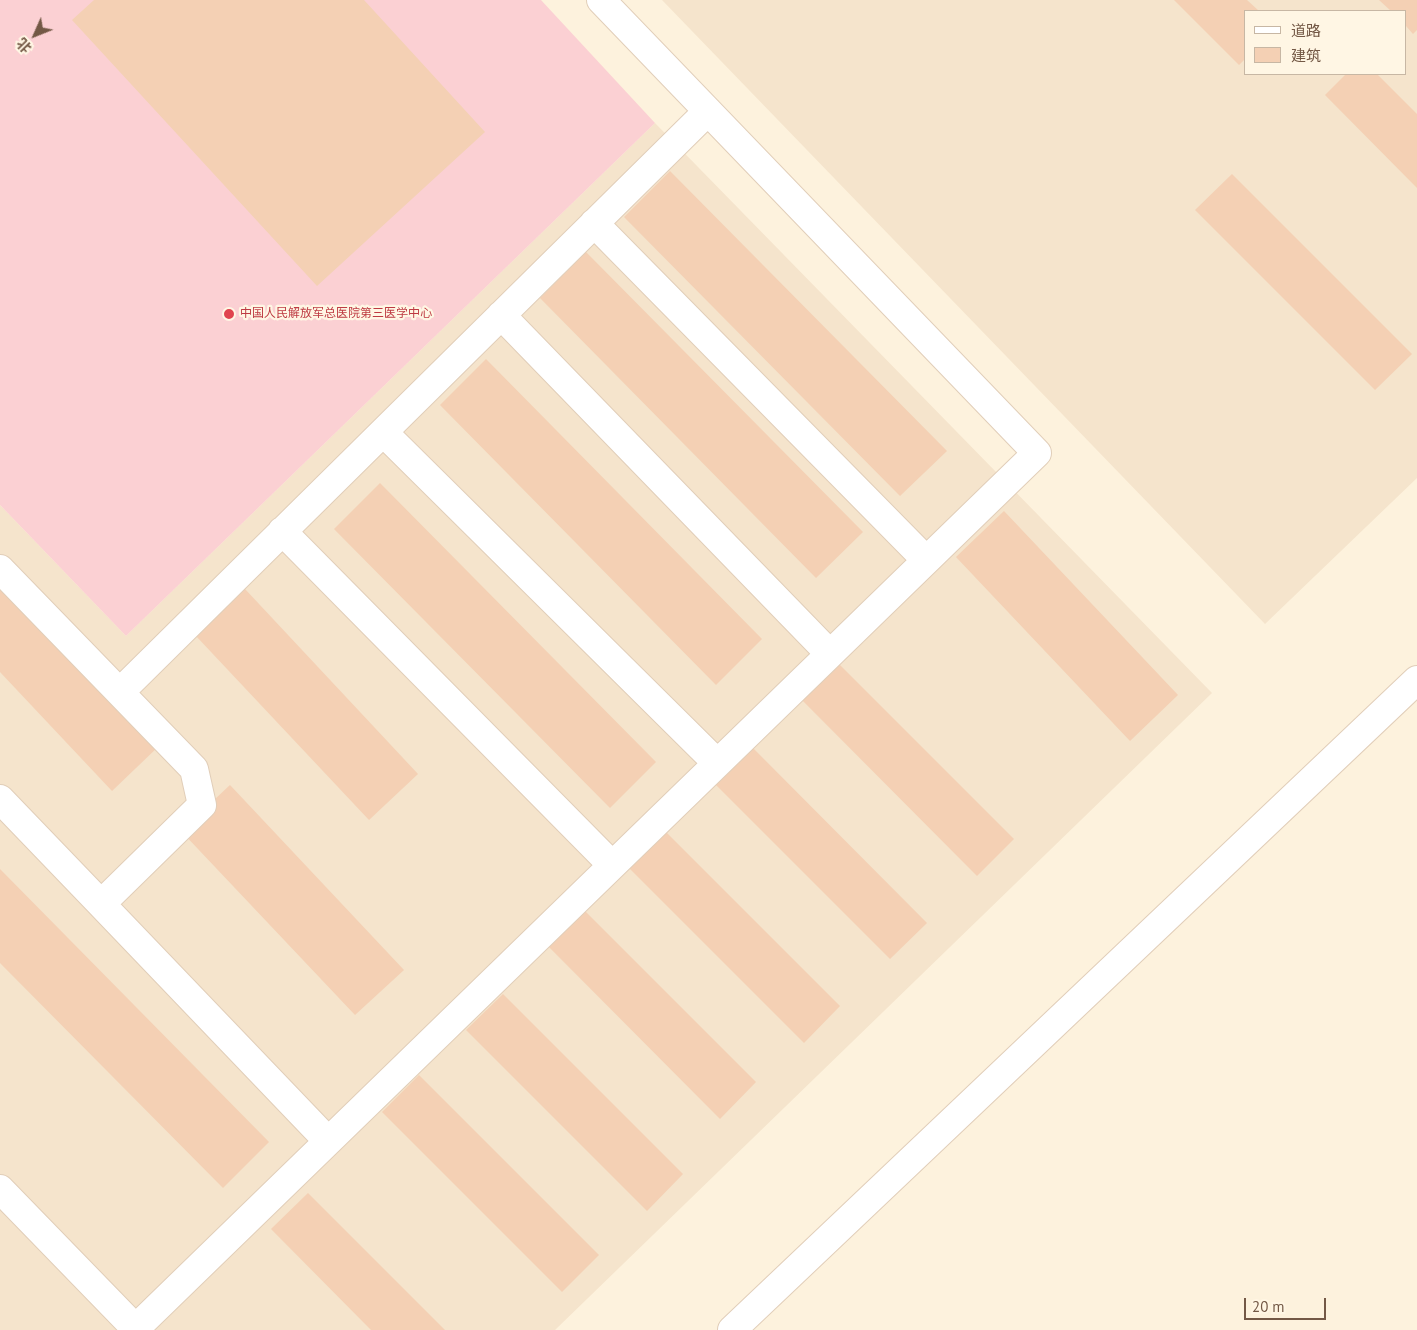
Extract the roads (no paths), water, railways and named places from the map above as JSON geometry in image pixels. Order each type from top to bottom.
[{"type":"street","points":[[0,1189],[137,1329],[328,1141],[1037,453],[601,0]]},
{"type":"street","points":[[120,692],[708,110]]},
{"type":"street","points":[[594,223],[926,560]]},
{"type":"street","points":[[501,315],[830,654]]},
{"type":"street","points":[[383,432],[717,763]]},
{"type":"street","points":[[282,531],[612,865]]},
{"type":"street","points":[[0,569],[194,769],[202,804],[101,904]]},
{"type":"street","points":[[743,1327],[1417,680]]},
{"type":"street","points":[[0,799],[328,1141]]},
{"type":"place","name":"中国人民解放军总医院第三医学中心","points":[[229,314]]}]
